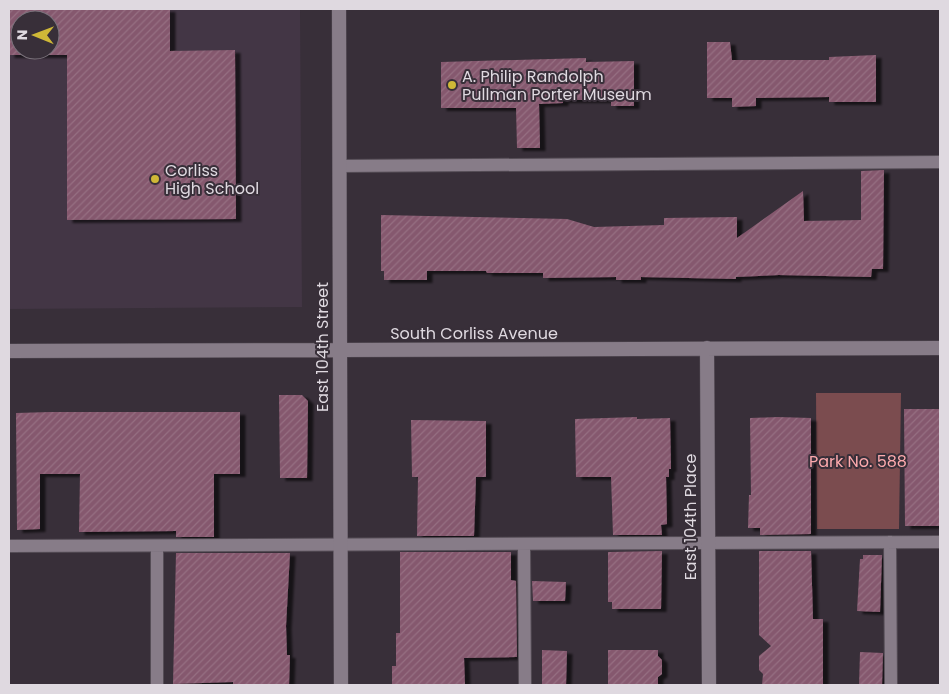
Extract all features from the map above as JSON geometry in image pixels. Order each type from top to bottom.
[{"type":"street","name":"East 104th Street","points":[[339,9],[341,685]]},
{"type":"street","name":"South Corliss Avenue","points":[[9,351],[339,352],[707,348],[940,348]]},
{"type":"street","name":"East 104th Place","points":[[707,348],[709,685]]},
{"type":"lane","points":[[339,166],[940,162]]},
{"type":"lane","points":[[890,542],[890,685]]},
{"type":"lane","points":[[9,546],[940,542]]},
{"type":"lane","points":[[524,544],[524,685]]},
{"type":"lane","points":[[157,546],[157,685]]},
{"type":"shaded area","name":"Corliss High School","points":[[9,9],[300,9],[302,307],[9,309]]},
{"type":"green space","name":"Park No. 588","points":[[816,393],[901,393],[899,529],[817,529]]},
{"type":"building","points":[[9,9],[170,9],[170,51],[235,50],[236,219],[67,220],[67,55],[60,55],[60,10],[10,10],[10,55]]},
{"type":"building","points":[[707,42],[730,42],[732,60],[829,60],[829,57],[876,55],[876,102],[829,102],[829,97],[756,98],[756,106],[732,107],[732,98],[707,98]]},
{"type":"building","points":[[586,58],[586,62],[634,61],[634,106],[611,106],[611,100],[563,100],[563,103],[539,104],[540,148],[517,148],[516,108],[441,108],[441,62]]},
{"type":"building","points":[[884,170],[883,269],[872,269],[871,277],[779,275],[736,277],[736,279],[641,277],[641,280],[616,280],[616,277],[543,278],[543,273],[427,271],[427,280],[384,280],[384,271],[381,271],[381,215],[567,219],[594,227],[664,225],[664,218],[737,217],[737,238],[803,191],[804,221],[861,220],[861,171]]},
{"type":"building","points":[[279,395],[302,395],[308,401],[307,478],[280,478]]},
{"type":"building","points":[[904,409],[940,409],[940,526],[905,526]]},
{"type":"building","points":[[240,412],[240,474],[214,474],[214,537],[176,537],[176,531],[79,532],[80,474],[40,474],[40,529],[17,530],[16,413]]},
{"type":"building","points":[[637,417],[637,419],[670,418],[671,469],[669,469],[669,477],[666,477],[667,524],[661,525],[662,535],[613,535],[611,477],[576,477],[575,419]]},
{"type":"building","points":[[750,418],[811,418],[811,534],[760,535],[760,528],[748,528],[749,495],[751,495]]},
{"type":"building","points":[[411,420],[486,421],[486,477],[476,477],[474,536],[417,536],[418,477],[412,477]]},
{"type":"building","points":[[662,551],[661,609],[612,609],[612,602],[608,602],[608,552]]},
{"type":"building","points":[[759,551],[811,551],[813,619],[823,619],[823,685],[762,685],[763,674],[759,670],[759,656],[771,646],[759,635]]},
{"type":"building","points":[[400,552],[511,552],[511,580],[516,581],[517,657],[464,658],[465,685],[392,685],[392,666],[396,666],[396,633],[400,633]]},
{"type":"building","points":[[176,553],[290,553],[286,626],[287,655],[290,655],[289,685],[233,685],[233,682],[173,684]]},
{"type":"building","points":[[863,555],[882,555],[880,612],[857,611],[860,559],[863,559]]},
{"type":"building","points":[[532,581],[566,582],[565,601],[533,601]]},
{"type":"building","points":[[542,650],[567,651],[566,685],[542,685]]},
{"type":"building","points":[[608,650],[658,650],[658,656],[662,660],[662,674],[658,677],[658,685],[608,685]]},
{"type":"building","points":[[860,652],[883,653],[882,685],[859,685]]},
{"type":"place","name":"A. Philip Randolph Pullman Porter Museum","points":[[452,85]]},
{"type":"place","name":"Corliss High School","points":[[155,179]]}]
